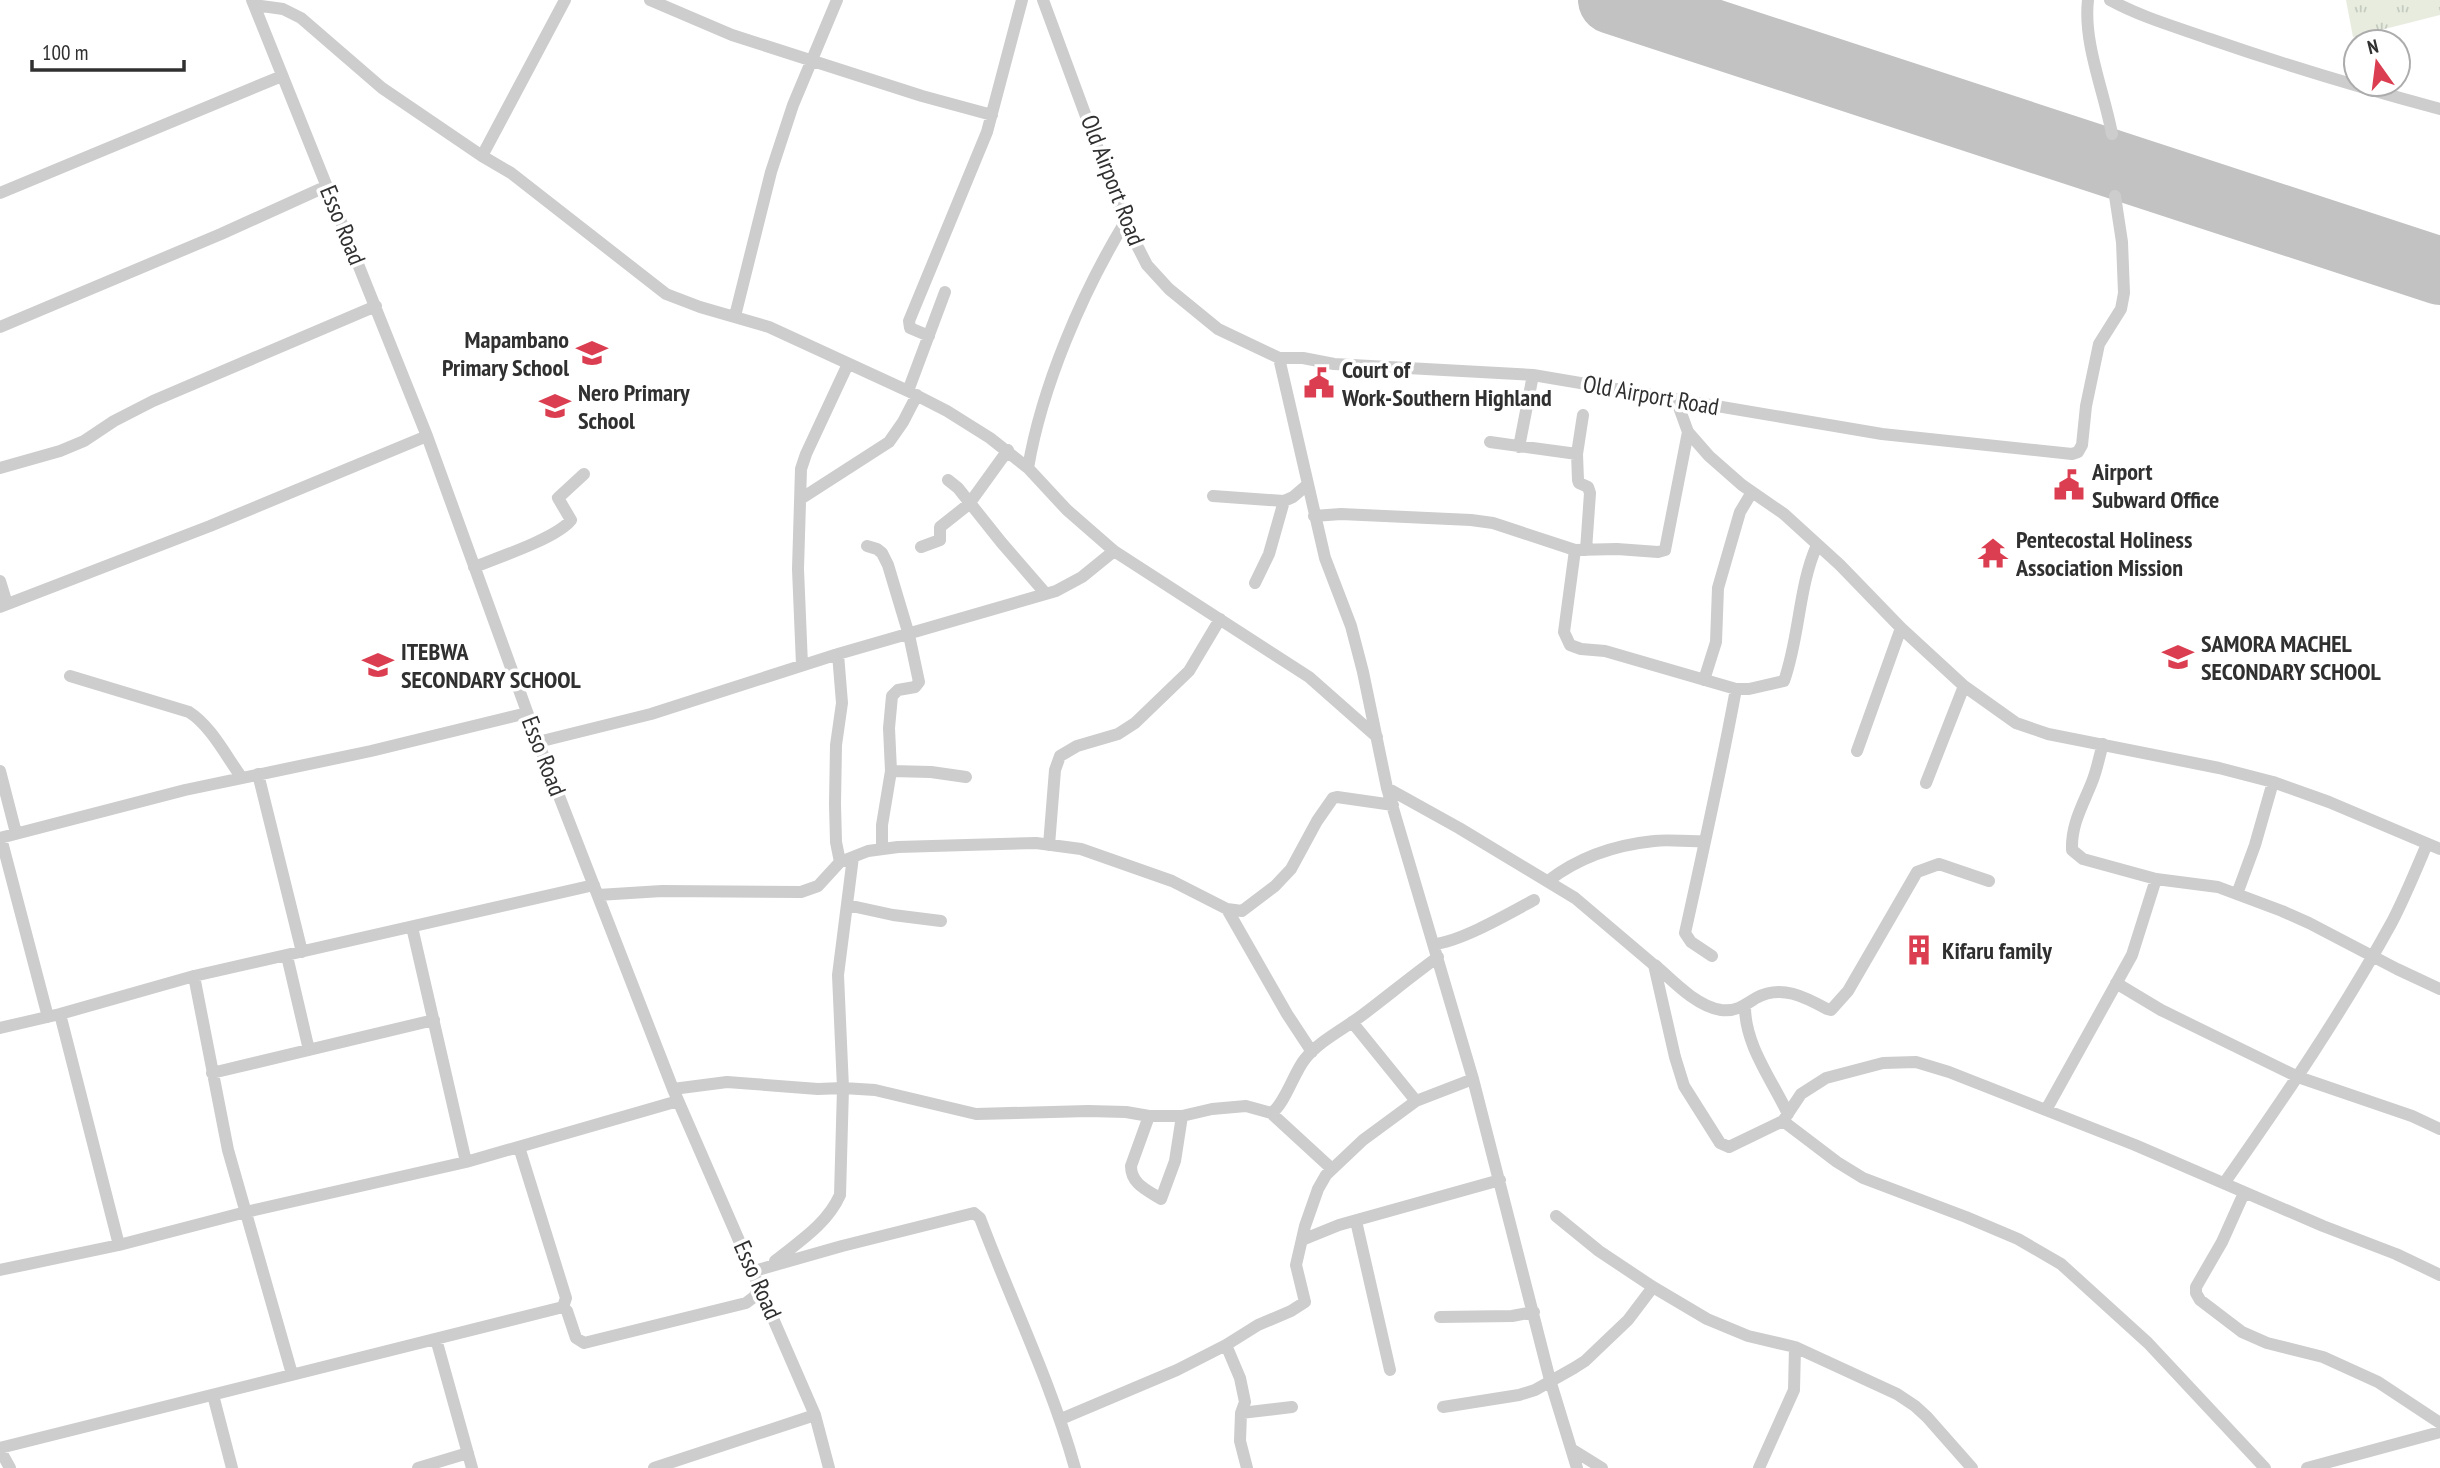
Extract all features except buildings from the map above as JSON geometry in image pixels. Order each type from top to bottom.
[{"type":"street","points":[[482,156],[565,0]]},
{"type":"street","points":[[650,0],[732,35],[992,115]]},
{"type":"street","points":[[735,316],[771,172],[793,106],[837,0]]},
{"type":"street","points":[[929,336],[910,328],[909,321],[963,193],[992,115],[1022,0]]},
{"type":"street","name":"Old Airport Road","points":[[1044,0],[1125,222],[1147,265],[1193,311],[1218,329],[1279,358],[1303,358],[1334,364],[1533,375],[1882,433],[2072,454],[2078,452],[2082,445],[2086,405],[2099,344],[2120,309],[2124,293],[2122,242],[2115,196]]},
{"type":"street","points":[[2088,0],[2086,17],[2090,40],[2112,134]]},
{"type":"street","points":[[2110,0],[2133,12],[2259,55],[2367,90],[2440,109]]},
{"type":"street","points":[[253,3],[283,9],[301,18],[382,88],[511,173],[666,294],[769,327],[947,411],[1008,450],[1067,510],[1114,551],[1308,677],[1377,737]]},
{"type":"street","name":"Esso Road","points":[[253,3],[427,436],[527,713],[675,1095],[816,1415],[829,1468]]},
{"type":"street","points":[[0,193],[282,76]]},
{"type":"street","points":[[0,327],[208,240],[327,186]]},
{"type":"street","points":[[1028,468],[1038,425],[1077,316],[1106,253],[1125,222]]},
{"type":"street","points":[[802,498],[889,442],[903,422],[945,292]]},
{"type":"street","points":[[0,468],[60,451],[84,441],[114,421],[153,401],[376,306]]},
{"type":"street","points":[[1279,358],[1325,558],[1351,626],[1387,789],[1473,1079],[1550,1380],[1577,1468]]},
{"type":"street","points":[[802,665],[798,569],[802,470],[806,454],[848,364]]},
{"type":"street","points":[[1519,447],[1533,375]]},
{"type":"street","points":[[1676,399],[1688,432],[1709,456],[1752,492],[1784,514],[1964,686],[2016,723],[2048,734],[2219,768],[2273,782],[2329,802],[2440,849]]},
{"type":"street","points":[[1584,415],[1577,454],[1578,480],[1588,487],[1590,493],[1564,632],[1570,645],[1605,651],[1736,689],[1749,689],[1784,681],[1799,625],[1808,569],[1817,545]]},
{"type":"street","points":[[1314,516],[1341,514],[1471,520],[1493,523],[1581,550],[1658,552],[1665,550],[1688,432]]},
{"type":"street","points":[[0,581],[3,606],[210,526],[427,436]]},
{"type":"street","points":[[1490,442],[1577,454]]},
{"type":"street","points":[[921,547],[940,540],[940,527],[969,504],[1008,450]]},
{"type":"street","points":[[474,567],[568,524],[571,520],[558,498],[584,474]]},
{"type":"street","points":[[948,480],[958,488],[1046,594]]},
{"type":"street","points":[[1213,496],[1284,501],[1307,485]]},
{"type":"street","points":[[1704,680],[1716,642],[1715,617],[1720,578],[1740,512],[1752,492]]},
{"type":"street","points":[[1255,583],[1269,554],[1284,501]]},
{"type":"street","points":[[867,546],[882,553],[909,635],[919,682],[915,687],[894,692],[892,696],[889,728],[891,771],[882,824],[882,849]]},
{"type":"street","points":[[538,742],[650,714],[838,654],[1046,594],[1082,577],[1114,551]]},
{"type":"street","points":[[1049,845],[1055,770],[1060,756],[1077,746],[1118,734],[1145,714],[1189,671],[1220,619]]},
{"type":"street","points":[[1857,751],[1901,628]]},
{"type":"street","points":[[769,1266],[822,1223],[834,1209],[840,1195],[843,1088],[838,975],[847,905],[847,860],[836,842],[836,745],[842,703],[838,654]]},
{"type":"street","points":[[70,676],[189,712],[197,717],[242,778]]},
{"type":"street","points":[[1926,783],[1964,686]]},
{"type":"street","points":[[1712,956],[1690,942],[1685,933],[1736,689]]},
{"type":"street","points":[[119,1245],[54,1015],[0,838],[258,774],[372,751],[527,713]]},
{"type":"street","points":[[2103,744],[2093,779],[2077,814],[2072,837],[2073,850],[2083,859],[2156,879],[2218,887],[2309,923],[2440,989]]},
{"type":"street","points":[[0,771],[16,832]]},
{"type":"street","points":[[891,771],[931,772],[966,777]]},
{"type":"street","points":[[258,774],[302,953]]},
{"type":"street","points":[[2237,894],[2256,845],[2273,782]]},
{"type":"street","points":[[1387,789],[1575,898],[1688,994],[1723,1010],[1745,1007],[1757,997],[1787,992],[1831,1010],[1848,991],[1917,872],[1939,864],[1989,881]]},
{"type":"street","points":[[0,1028],[194,976],[412,927],[596,890],[801,892],[818,886],[847,860],[882,849],[1010,843],[1081,849],[1172,881],[1237,912],[1247,909],[1275,886],[1296,862],[1317,821],[1333,798],[1393,805]]},
{"type":"street","points":[[1548,881],[1585,857],[1611,849],[1656,841],[1704,841]]},
{"type":"street","points":[[2225,1182],[2298,1077],[2372,955],[2392,921],[2427,844]]},
{"type":"street","points":[[2046,1110],[2132,955],[2156,879]]},
{"type":"street","points":[[1434,944],[1450,942],[1534,900]]},
{"type":"street","points":[[847,905],[893,915],[941,921]]},
{"type":"street","points":[[1227,909],[1312,1052]]},
{"type":"street","points":[[412,927],[466,1162]]},
{"type":"street","points":[[287,956],[309,1050]]},
{"type":"street","points":[[1271,1113],[1277,1109],[1295,1075],[1312,1052],[1438,957]]},
{"type":"street","points":[[1654,965],[1684,1086],[1720,1143],[1729,1147],[1785,1118],[1801,1094],[1826,1077],[1883,1063],[1916,1062],[1949,1072],[2225,1182],[2244,1194],[2396,1254],[2440,1275]]},
{"type":"street","points":[[194,976],[228,1150],[292,1374]]},
{"type":"street","points":[[2116,983],[2161,1010],[2298,1077],[2412,1116],[2440,1129]]},
{"type":"street","points":[[1745,1007],[1745,1023],[1785,1118],[1830,1158],[1863,1178],[2018,1239],[2061,1264],[2148,1343],[2265,1468]]},
{"type":"street","points":[[212,1073],[434,1020]]},
{"type":"street","points":[[1352,1022],[1416,1101]]},
{"type":"street","points":[[1061,1419],[1177,1370],[1305,1302],[1296,1265],[1321,1183],[1363,1140],[1416,1101],[1473,1079]]},
{"type":"street","points":[[0,1270],[119,1245],[246,1212],[466,1162],[519,1147],[705,1083],[843,1088],[902,1095],[976,1114],[1108,1111],[1149,1116],[1182,1116],[1246,1105],[1271,1113],[1332,1169]]},
{"type":"street","points":[[1149,1116],[1131,1166],[1131,1173],[1136,1183],[1161,1199],[1175,1161],[1182,1116]]},
{"type":"street","points":[[519,1147],[566,1298],[563,1307]]},
{"type":"street","points":[[1302,1240],[1356,1221],[1500,1180]]},
{"type":"street","points":[[2244,1194],[2222,1242],[2196,1287],[2200,1300],[2242,1332],[2267,1343],[2323,1357],[2378,1382],[2440,1423]]},
{"type":"street","points":[[754,1271],[842,1245],[974,1213],[980,1218],[1061,1419],[1075,1468]]},
{"type":"street","points":[[1556,1216],[1600,1251],[1695,1312],[1733,1330],[1765,1341],[1796,1347],[1896,1394],[1915,1406],[1972,1468]]},
{"type":"street","points":[[1356,1221],[1390,1370]]},
{"type":"street","points":[[563,1307],[569,1315],[576,1338],[584,1343],[746,1303],[761,1286]]},
{"type":"street","points":[[1443,1407],[1535,1390],[1585,1361],[1628,1320],[1653,1287]]},
{"type":"street","points":[[10,1468],[0,1449],[563,1307]]},
{"type":"street","points":[[1440,1317],[1513,1316],[1534,1312]]},
{"type":"street","points":[[436,1339],[472,1468]]},
{"type":"street","points":[[1226,1345],[1245,1402],[1241,1413],[1240,1441],[1247,1468]]},
{"type":"street","points":[[1759,1468],[1794,1390],[1796,1347]]},
{"type":"street","points":[[213,1395],[232,1468]]},
{"type":"street","points":[[1241,1413],[1292,1407]]},
{"type":"street","points":[[654,1468],[816,1415]]},
{"type":"street","points":[[2307,1468],[2328,1465],[2440,1432]]},
{"type":"street","points":[[1573,1450],[1602,1468]]},
{"type":"street","points":[[418,1468],[468,1453]]},
{"type":"green space","points":[[2346,0],[2440,0],[2440,15],[2389,28],[2351,28]]},
{"type":"runway","points":[[1612,0],[2440,271]]},
{"type":"place","name":"Mapambano Primary School","points":[[592,353]]},
{"type":"place","name":"Court of Work-Southern Highland","points":[[1319,383]]},
{"type":"place","name":"Nero Primary School","points":[[555,406]]},
{"type":"place","name":"Airport Subward Office","points":[[2069,485]]},
{"type":"place","name":"Pentecostal Holiness Association Mission","points":[[1993,553]]},
{"type":"place","name":"SAMORA MACHEL SECONDARY SCHOOL","points":[[2178,657]]},
{"type":"place","name":"ITEBWA SECONDARY SCHOOL","points":[[378,665]]},
{"type":"place","name":"Kifaru family","points":[[1919,950]]}]
